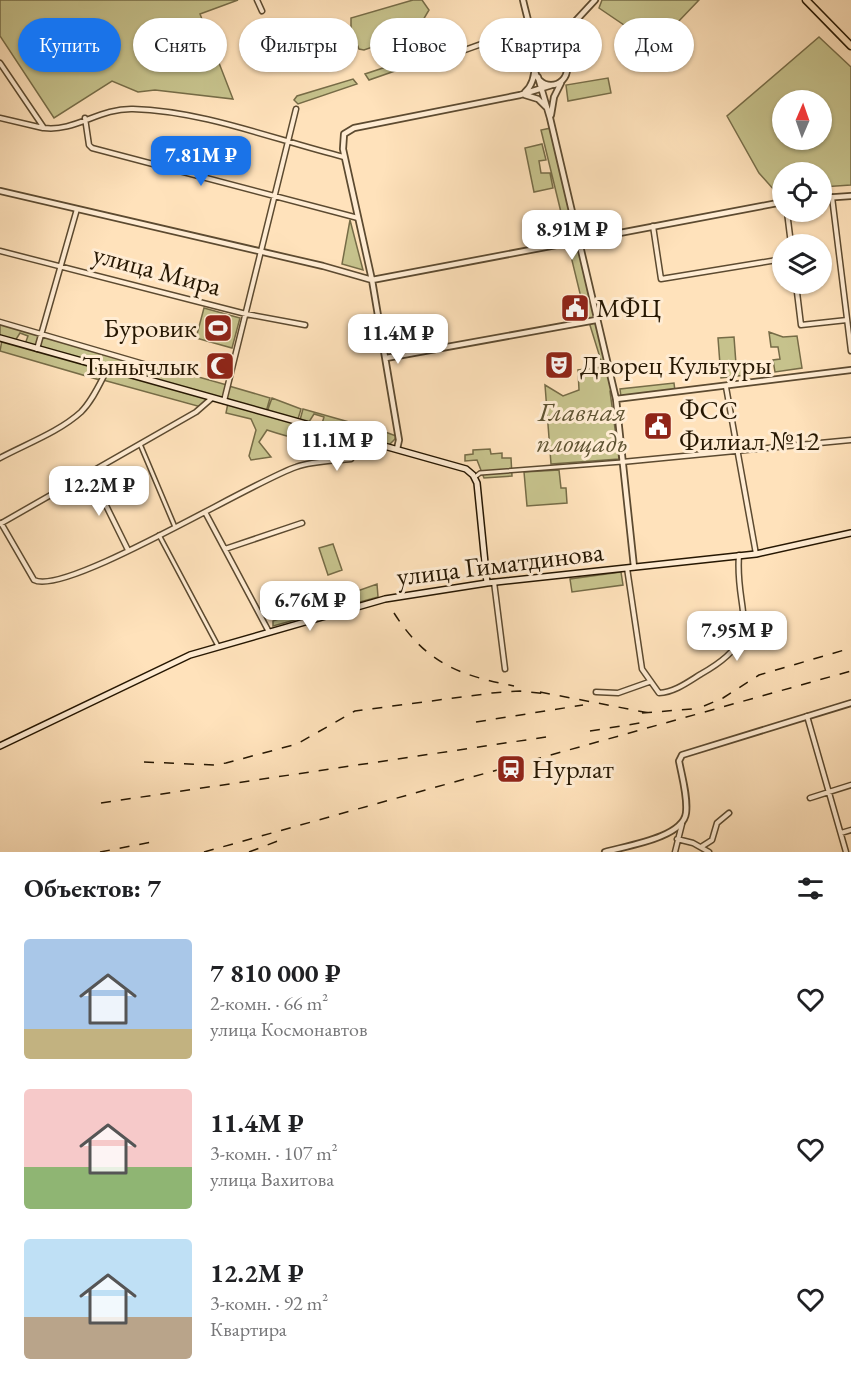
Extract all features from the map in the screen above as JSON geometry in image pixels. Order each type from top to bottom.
[{"type":"main road","points":[[807,0],[851,46]]},
{"type":"main road","points":[[0,338],[458,466],[473,475],[487,583]]},
{"type":"main road","name":"улица Гиматдинова","points":[[0,746],[172,663],[218,646],[385,599],[494,582],[756,554],[851,533]]},
{"type":"street","points":[[257,0],[262,11]]},
{"type":"street","points":[[523,0],[528,18]]},
{"type":"street","points":[[578,18],[595,0]]},
{"type":"street","points":[[0,63],[44,128]]},
{"type":"street","points":[[520,95],[532,84],[535,72]]},
{"type":"street","points":[[537,72],[549,111],[616,399],[642,669],[649,682],[659,693],[671,691],[714,667],[737,646],[745,621],[738,574],[739,555]]},
{"type":"street","points":[[550,118],[554,96],[565,72]]},
{"type":"street","points":[[538,77],[544,83],[552,85]]},
{"type":"street","points":[[397,449],[399,440],[386,358],[372,280],[342,146],[344,134],[351,129],[520,95],[563,80]]},
{"type":"street","points":[[520,95],[538,99],[549,111]]},
{"type":"street","points":[[0,118],[62,130],[85,118],[124,108],[172,112],[344,156]]},
{"type":"street","points":[[224,401],[296,109]]},
{"type":"street","points":[[85,118],[89,145],[92,148],[358,218]]},
{"type":"street","points":[[0,191],[372,280],[772,204]]},
{"type":"street","points":[[851,196],[832,197],[851,351]]},
{"type":"street","points":[[37,349],[63,265],[77,209]]},
{"type":"street","points":[[653,226],[661,279],[772,261]]},
{"type":"street","name":"улица Мира","points":[[0,251],[63,265],[246,314],[305,325]]},
{"type":"street","points":[[797,294],[801,326],[847,320]]},
{"type":"street","points":[[386,358],[596,320]]},
{"type":"street","points":[[0,322],[147,365]]},
{"type":"street","points":[[0,458],[62,425],[81,411],[92,399],[108,368]]},
{"type":"street","points":[[616,399],[851,370]]},
{"type":"street","points":[[726,387],[756,554]]},
{"type":"street","points":[[212,398],[196,412],[1,523],[34,580],[42,584],[81,571],[295,467],[351,459],[361,439]]},
{"type":"street","points":[[473,475],[737,453],[851,440]]},
{"type":"street","points":[[140,444],[174,527]]},
{"type":"street","points":[[90,473],[128,550]]},
{"type":"street","points":[[205,512],[269,632]]},
{"type":"street","points":[[225,549],[302,523]]},
{"type":"street","points":[[159,535],[218,646]]},
{"type":"street","points":[[494,582],[505,669]]},
{"type":"street","points":[[596,692],[629,691],[649,682]]},
{"type":"street","points":[[675,852],[686,814],[679,761],[682,755],[851,703]]},
{"type":"street","points":[[807,716],[846,852]]},
{"type":"street","points":[[810,798],[851,785]]},
{"type":"street","points":[[701,847],[712,840],[717,823],[729,813]]},
{"type":"street","points":[[605,852],[663,835],[682,824]]},
{"type":"street","points":[[841,832],[851,830]]},
{"type":"street","points":[[677,839],[709,852]]},
{"type":"green space","points":[[0,0],[238,0],[200,14],[202,18],[133,18],[133,72],[223,72],[233,99],[155,90],[138,92],[112,81],[54,118],[24,72],[121,72],[121,18],[18,18],[18,63],[0,36]]},
{"type":"green space","points":[[413,0],[422,0],[429,10],[424,18],[370,18],[370,48],[364,50],[358,46],[358,18],[351,18]]},
{"type":"green space","points":[[602,0],[699,0],[682,18],[614,18],[599,8]]},
{"type":"green space","points":[[819,37],[851,67],[851,185],[832,186],[832,162],[772,162],[772,188],[759,173],[727,116]]},
{"type":"green space","points":[[371,72],[392,72],[369,80],[365,74]]},
{"type":"green space","points":[[608,78],[611,93],[568,101],[566,85]]},
{"type":"green space","points":[[353,79],[357,84],[298,104],[294,100],[297,96]]},
{"type":"green space","points":[[551,128],[577,239],[568,241],[541,130]]},
{"type":"green space","points":[[542,144],[546,160],[539,161],[541,173],[550,173],[553,188],[534,192],[525,148]]},
{"type":"green space","points":[[350,220],[363,270],[342,264]]},
{"type":"green space","points":[[577,242],[595,319],[586,318],[568,244]]},
{"type":"green space","name":"Буровик","points":[[204,308],[240,318],[232,348],[196,338]]},
{"type":"green space","name":"Главная площадь","points":[[596,321],[613,389],[610,391],[619,459],[551,464],[545,385],[563,396],[579,390],[578,370],[603,367],[589,322]]},
{"type":"green space","points":[[0,323],[40,335],[36,347],[25,344],[28,336],[20,333],[15,341],[0,337]]},
{"type":"green space","points":[[769,332],[783,337],[797,336],[802,368],[775,372],[773,360],[780,359],[778,347],[771,347]]},
{"type":"green space","points":[[42,335],[147,365],[143,377],[39,348]]},
{"type":"green space","points":[[734,337],[736,364],[745,363],[746,375],[721,378],[718,338]]},
{"type":"green space","points":[[2,340],[106,370],[100,380],[0,351]]},
{"type":"green space","points":[[149,363],[227,385],[224,400],[145,378]]},
{"type":"green space","points":[[108,369],[211,398],[201,407],[103,380]]},
{"type":"green space","points":[[674,383],[675,391],[621,397],[620,389]]},
{"type":"green space","points":[[229,386],[270,398],[266,412],[225,400]]},
{"type":"green space","points":[[272,398],[301,409],[298,419],[267,412]]},
{"type":"green space","points":[[228,403],[360,440],[358,445],[333,440],[331,443],[315,442],[267,430],[259,442],[271,457],[251,460],[249,456],[256,430],[251,419],[226,413]]},
{"type":"green space","points":[[303,409],[396,436],[389,445],[321,427],[324,417],[314,414],[309,422],[300,420]]},
{"type":"green space","points":[[490,449],[491,454],[502,453],[502,458],[511,458],[512,476],[484,478],[477,460],[465,461],[465,455],[473,454],[473,450]]},
{"type":"green space","points":[[559,470],[561,488],[566,488],[567,503],[527,506],[524,472]]},
{"type":"green space","points":[[333,544],[342,570],[328,575],[319,548]]},
{"type":"green space","points":[[621,572],[623,585],[572,592],[570,579]]},
{"type":"green space","points":[[377,584],[378,597],[273,626],[273,621]]},
{"type":"railway","points":[[394,613],[418,644],[445,664],[476,677],[514,686]]},
{"type":"railway","points":[[704,706],[723,698],[759,675],[851,648]]},
{"type":"railway","points":[[204,852],[851,671]]},
{"type":"railway","points":[[144,762],[214,765],[226,763],[297,744],[355,711],[492,693],[520,691],[549,694]]},
{"type":"railway","points":[[540,692],[649,713]]},
{"type":"railway","points":[[476,722],[583,705]]},
{"type":"railway","points":[[642,713],[692,709]]},
{"type":"railway","points":[[590,731],[646,722]]},
{"type":"railway","points":[[101,803],[546,737]]},
{"type":"railway","points":[[249,852],[283,839]]},
{"type":"railway","points":[[100,852],[152,842]]},
{"type":"place","name":"МФЦ","points":[[575,308]]},
{"type":"place","name":"Буровик","points":[[218,328]]},
{"type":"place","name":"Дворец Культуры","points":[[559,365]]},
{"type":"place","name":"Тынычлык","points":[[220,366]]},
{"type":"place","name":"ФСС Филиал №12","points":[[658,426]]},
{"type":"place","name":"Нурлат","points":[[511,769]]}]
